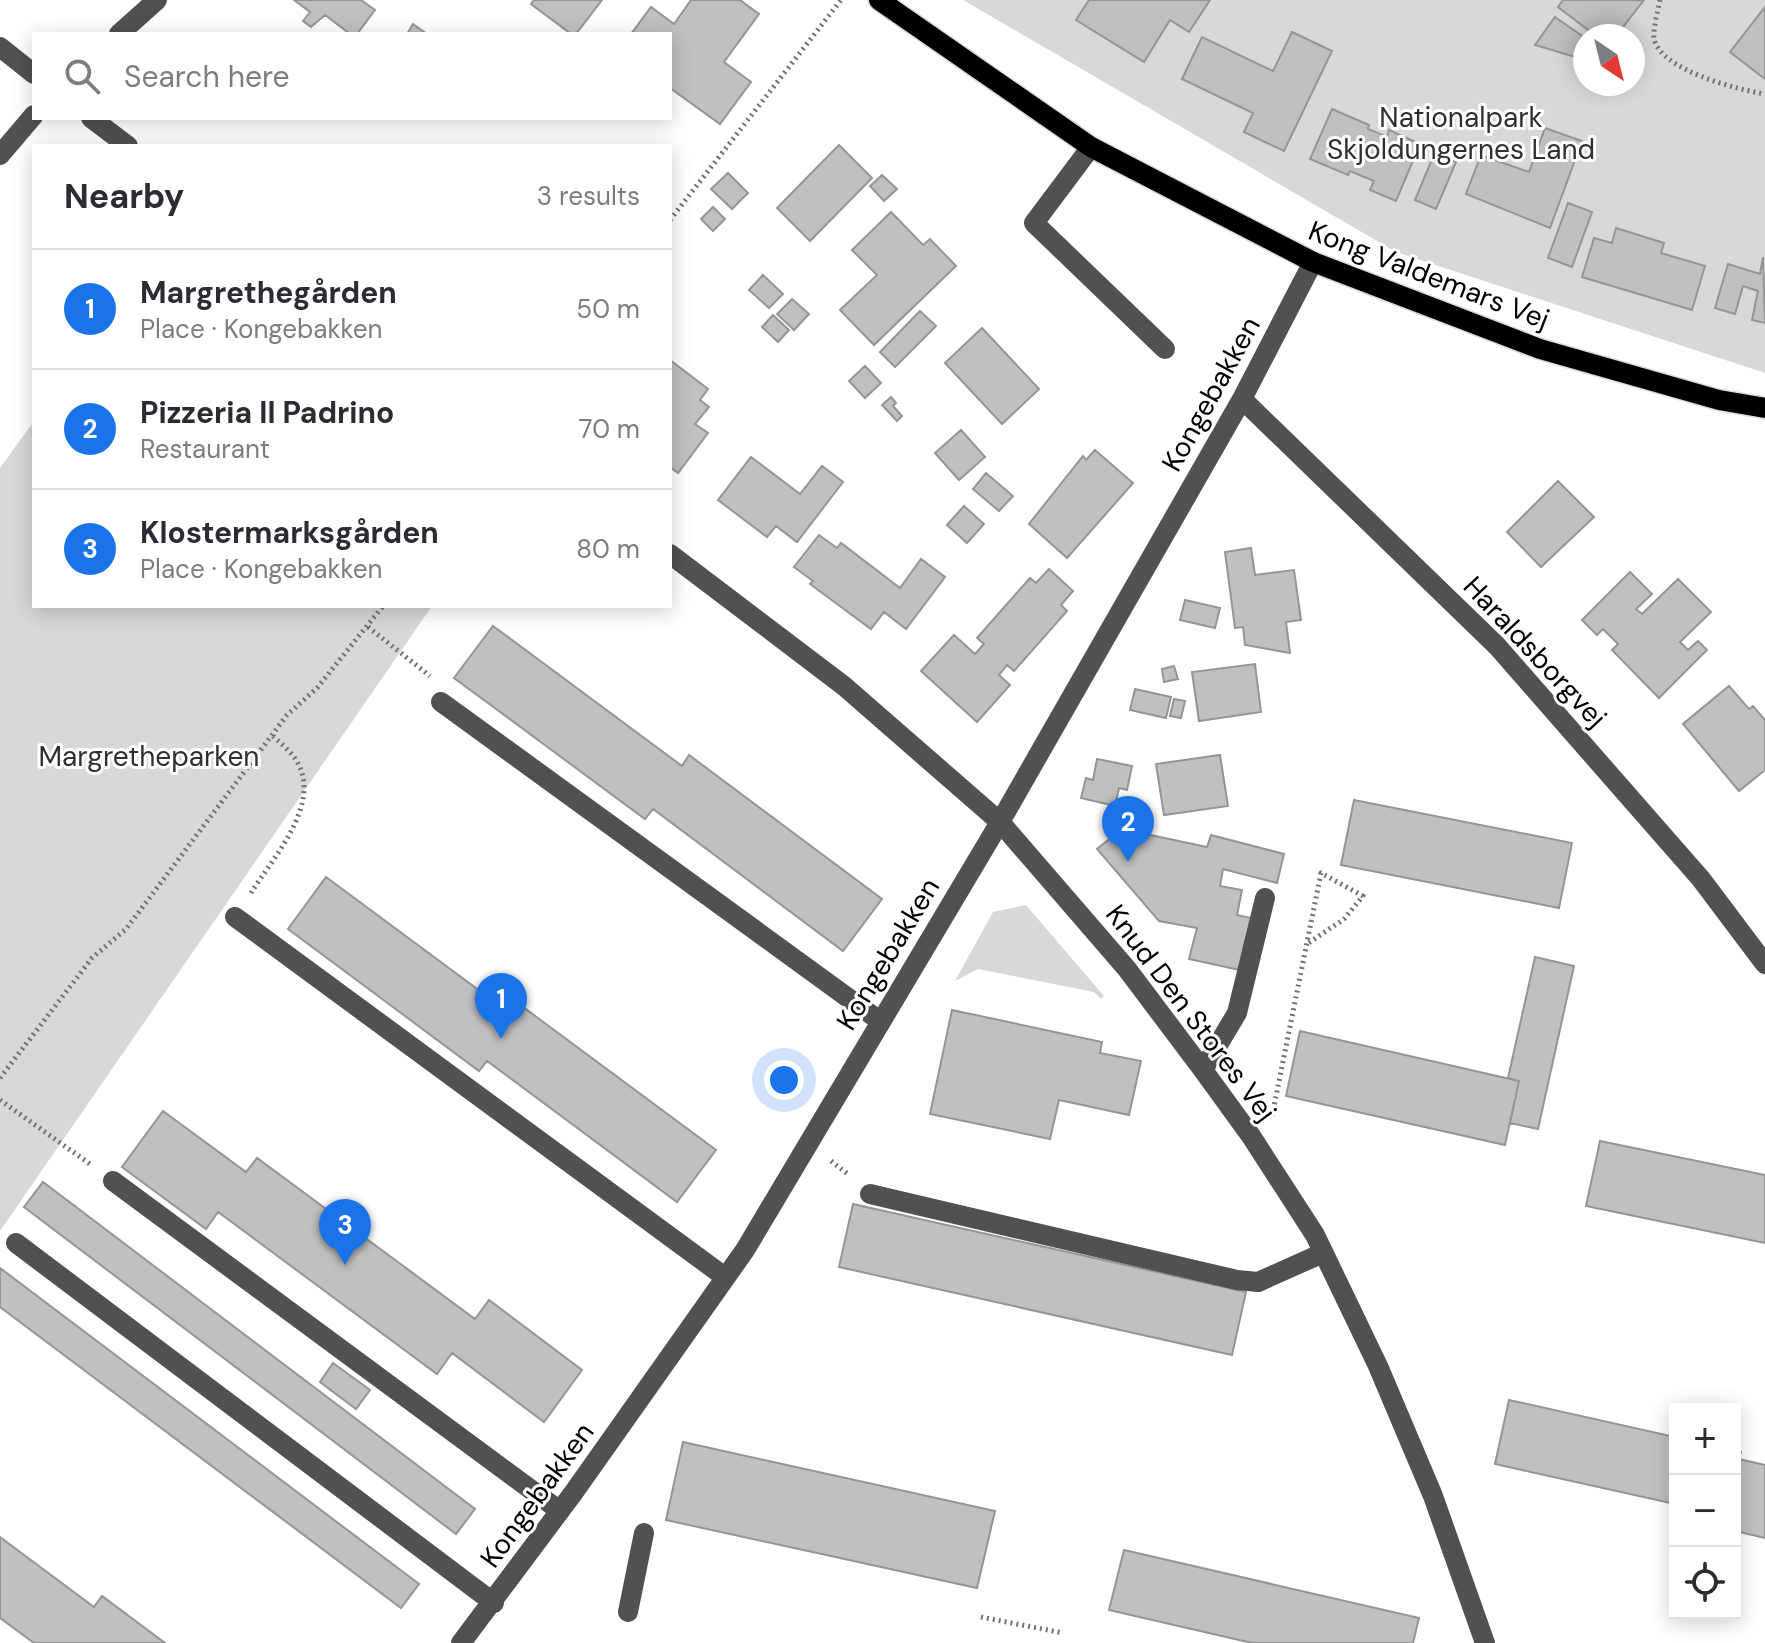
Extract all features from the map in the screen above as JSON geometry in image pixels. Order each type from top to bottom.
[{"type":"main road","name":"Kong Valdemars Vej","points":[[879,0],[1091,147],[1313,262],[1540,349],[1719,400],[1765,408]]},
{"type":"street","points":[[121,32],[157,0]]},
{"type":"street","points":[[0,47],[32,72]]},
{"type":"street","points":[[0,155],[32,117]]},
{"type":"street","points":[[94,120],[125,144]]},
{"type":"street","points":[[1091,147],[1034,223],[1165,349]]},
{"type":"street","name":"Kongebakken","points":[[461,1643],[494,1603],[725,1277],[808,1144],[1000,822],[1242,399],[1313,262]]},
{"type":"street","name":"Haraldsborgvej","points":[[1242,399],[1497,646],[1701,879],[1765,964]]},
{"type":"street","name":"Knud Den Stores Vej","points":[[672,556],[844,686],[1000,822],[1127,969],[1203,1070],[1251,1136],[1323,1253],[1378,1366],[1433,1496],[1485,1643]]},
{"type":"street","points":[[441,702],[880,1021]]},
{"type":"street","points":[[1203,1070],[1237,1013],[1265,898]]},
{"type":"street","points":[[235,917],[725,1277]]},
{"type":"street","points":[[113,1181],[560,1511]]},
{"type":"street","points":[[870,1194],[1237,1280],[1258,1282],[1323,1253]]},
{"type":"street","points":[[16,1243],[494,1603]]},
{"type":"street","points":[[628,1612],[644,1533]]},
{"type":"path","points":[[672,217],[841,0]]},
{"type":"path","points":[[1660,0],[1654,39],[1663,55],[1712,81],[1765,94]]},
{"type":"path","points":[[0,1078],[92,958],[126,929],[287,715],[317,688],[382,608]]},
{"type":"path","points":[[368,627],[429,673],[441,702]]},
{"type":"path","points":[[235,917],[299,816],[305,784],[295,759],[272,735]]},
{"type":"path","points":[[1271,1120],[1321,873],[1363,896],[1344,919],[1307,944]]},
{"type":"path","points":[[0,1100],[113,1181]]},
{"type":"path","points":[[808,1144],[870,1194]]},
{"type":"path","points":[[981,1617],[1063,1633]]},
{"type":"green space","name":"Nationalpark Skjoldungernes Land","points":[[963,0],[1765,0],[1765,373],[1396,252]]},
{"type":"green space","name":"Margretheparken","points":[[32,424],[32,608],[431,608],[0,1231],[0,468]]},
{"type":"green space","points":[[1026,905],[1104,996],[1101,999],[1094,992],[978,969],[955,981],[993,912]]},
{"type":"building","points":[[294,0],[361,0],[375,10],[358,32],[347,32],[325,15],[311,27],[303,21],[310,12]]},
{"type":"building","points":[[534,0],[602,0],[578,32],[568,32],[531,4]]},
{"type":"building","points":[[691,0],[740,0],[759,14],[724,62],[751,82],[720,124],[672,89],[672,32],[632,32],[651,7],[674,24]]},
{"type":"building","points":[[1089,0],[1210,0],[1189,32],[1170,20],[1144,62],[1076,20]]},
{"type":"building","points":[[1563,0],[1644,0],[1625,24],[1580,24],[1558,7]]},
{"type":"building","points":[[1765,7],[1765,79],[1730,52]]},
{"type":"building","points":[[1555,17],[1573,30],[1573,56],[1535,45]]},
{"type":"building","points":[[413,24],[424,32],[408,32]]},
{"type":"building","points":[[1292,32],[1332,51],[1284,151],[1244,132],[1253,113],[1182,79],[1202,37],[1273,71]]},
{"type":"building","points":[[1332,109],[1369,125],[1368,129],[1387,137],[1389,130],[1420,144],[1396,201],[1370,190],[1374,181],[1350,171],[1348,175],[1310,159]]},
{"type":"building","points":[[1545,128],[1582,141],[1550,228],[1466,194],[1481,155],[1529,172]]},
{"type":"building","points":[[839,145],[872,178],[810,241],[777,208]]},
{"type":"building","points":[[1435,152],[1456,162],[1436,209],[1415,200]]},
{"type":"building","points":[[728,173],[748,193],[732,209],[711,189]]},
{"type":"building","points":[[882,175],[897,189],[884,201],[870,186]]},
{"type":"building","points":[[1568,203],[1592,212],[1572,267],[1548,258]]},
{"type":"building","points":[[713,207],[725,219],[713,231],[701,219]]},
{"type":"building","points":[[891,212],[923,245],[930,239],[956,266],[874,345],[840,310],[877,275],[852,250]]},
{"type":"building","points":[[1616,228],[1664,243],[1661,253],[1705,266],[1692,310],[1582,277],[1594,238],[1612,243]]},
{"type":"building","points":[[1763,257],[1765,323],[1752,320],[1758,291],[1743,286],[1735,314],[1715,308],[1728,264],[1760,274]]},
{"type":"building","points":[[763,275],[783,294],[769,308],[749,290]]},
{"type":"building","points":[[792,299],[809,314],[794,330],[777,314]]},
{"type":"building","points":[[920,311],[936,326],[895,367],[880,352]]},
{"type":"building","points":[[773,315],[789,330],[778,342],[762,327]]},
{"type":"building","points":[[982,328],[1039,389],[1002,424],[945,363]]},
{"type":"building","points":[[672,362],[708,389],[700,400],[709,407],[695,424],[708,433],[678,473],[672,468]]},
{"type":"building","points":[[865,366],[881,383],[865,398],[849,381]]},
{"type":"building","points":[[891,397],[896,403],[893,406],[902,416],[897,421],[882,405]]},
{"type":"building","points":[[961,430],[985,457],[959,480],[935,453]]},
{"type":"building","points":[[1095,450],[1133,483],[1067,558],[1029,524],[1083,456],[1086,460]]},
{"type":"building","points":[[751,457],[800,494],[822,466],[843,482],[797,542],[776,526],[767,537],[718,500]]},
{"type":"building","points":[[986,473],[1013,496],[999,511],[973,489]]},
{"type":"building","points":[[1558,481],[1594,517],[1541,567],[1507,532]]},
{"type":"building","points":[[964,506],[984,524],[967,543],[947,525]]},
{"type":"building","points":[[819,535],[837,548],[841,543],[900,588],[921,559],[945,577],[906,629],[884,612],[871,629],[810,584],[813,581],[794,567]]},
{"type":"building","points":[[1251,548],[1255,575],[1294,570],[1301,620],[1286,622],[1290,653],[1245,645],[1243,627],[1235,628],[1225,552]]},
{"type":"building","points":[[1049,569],[1073,591],[1061,605],[1067,611],[1014,671],[1007,665],[999,675],[1010,685],[977,722],[921,671],[954,635],[975,654],[984,644],[977,638],[1030,578],[1036,583]]},
{"type":"building","points":[[1630,572],[1652,594],[1636,609],[1642,614],[1678,579],[1711,612],[1680,642],[1688,650],[1698,641],[1707,650],[1659,698],[1612,650],[1618,644],[1603,629],[1597,635],[1582,620]]},
{"type":"building","points":[[1185,600],[1220,608],[1215,628],[1180,620]]},
{"type":"building","points":[[493,626],[682,766],[689,755],[882,899],[843,951],[653,809],[645,819],[454,678]]},
{"type":"building","points":[[1255,664],[1261,712],[1199,721],[1192,672]]},
{"type":"building","points":[[1174,666],[1178,679],[1164,682],[1162,669]]},
{"type":"building","points":[[1729,686],[1749,709],[1753,706],[1765,720],[1765,770],[1739,791],[1683,724]]},
{"type":"building","points":[[1135,689],[1171,697],[1166,718],[1130,710]]},
{"type":"building","points":[[1174,699],[1185,701],[1181,718],[1170,716]]},
{"type":"building","points":[[1220,755],[1228,806],[1164,815],[1156,764]]},
{"type":"building","points":[[1097,759],[1132,766],[1127,790],[1119,788],[1115,806],[1081,798],[1086,778],[1093,780]]},
{"type":"building","points":[[1354,800],[1572,843],[1559,908],[1341,865]]},
{"type":"building","points":[[1122,829],[1207,847],[1211,835],[1284,854],[1277,883],[1223,869],[1220,886],[1242,890],[1237,915],[1251,918],[1240,970],[1189,959],[1197,928],[1159,921],[1097,849]]},
{"type":"building","points":[[326,877],[515,1017],[523,1007],[716,1150],[677,1202],[487,1061],[479,1071],[288,929]]},
{"type":"building","points":[[1535,957],[1574,966],[1538,1129],[1510,1123],[1519,1081],[1508,1078]]},
{"type":"building","points":[[952,1010],[1102,1042],[1100,1053],[1141,1061],[1129,1115],[1059,1100],[1050,1139],[930,1114]]},
{"type":"building","points":[[1300,1031],[1519,1081],[1505,1145],[1286,1096]]},
{"type":"building","points":[[163,1111],[246,1172],[257,1158],[475,1319],[489,1300],[582,1370],[544,1422],[452,1353],[437,1374],[218,1212],[206,1229],[122,1167]]},
{"type":"building","points":[[1600,1141],[1765,1175],[1765,1243],[1586,1206]]},
{"type":"building","points":[[43,1182],[475,1509],[456,1534],[24,1207]]},
{"type":"building","points":[[853,1204],[1246,1292],[1232,1355],[839,1267]]},
{"type":"building","points":[[0,1268],[419,1584],[401,1608],[0,1307]]},
{"type":"building","points":[[333,1363],[370,1390],[356,1409],[320,1382]]},
{"type":"building","points":[[1509,1400],[1669,1436],[1669,1503],[1495,1464]]},
{"type":"building","points":[[683,1442],[995,1511],[977,1588],[666,1520]]},
{"type":"building","points":[[1741,1459],[1765,1465],[1765,1538],[1741,1532]]},
{"type":"building","points":[[0,1537],[94,1607],[102,1596],[165,1643],[34,1643],[0,1618]]},
{"type":"building","points":[[1124,1550],[1419,1618],[1413,1643],[1252,1643],[1109,1610]]},
{"type":"place","name":"Pizzeria Il Padrino","points":[[1128,862]]},
{"type":"place","name":"Margrethegården","points":[[501,1039]]},
{"type":"place","name":"Klostermarksgården","points":[[345,1265]]}]
